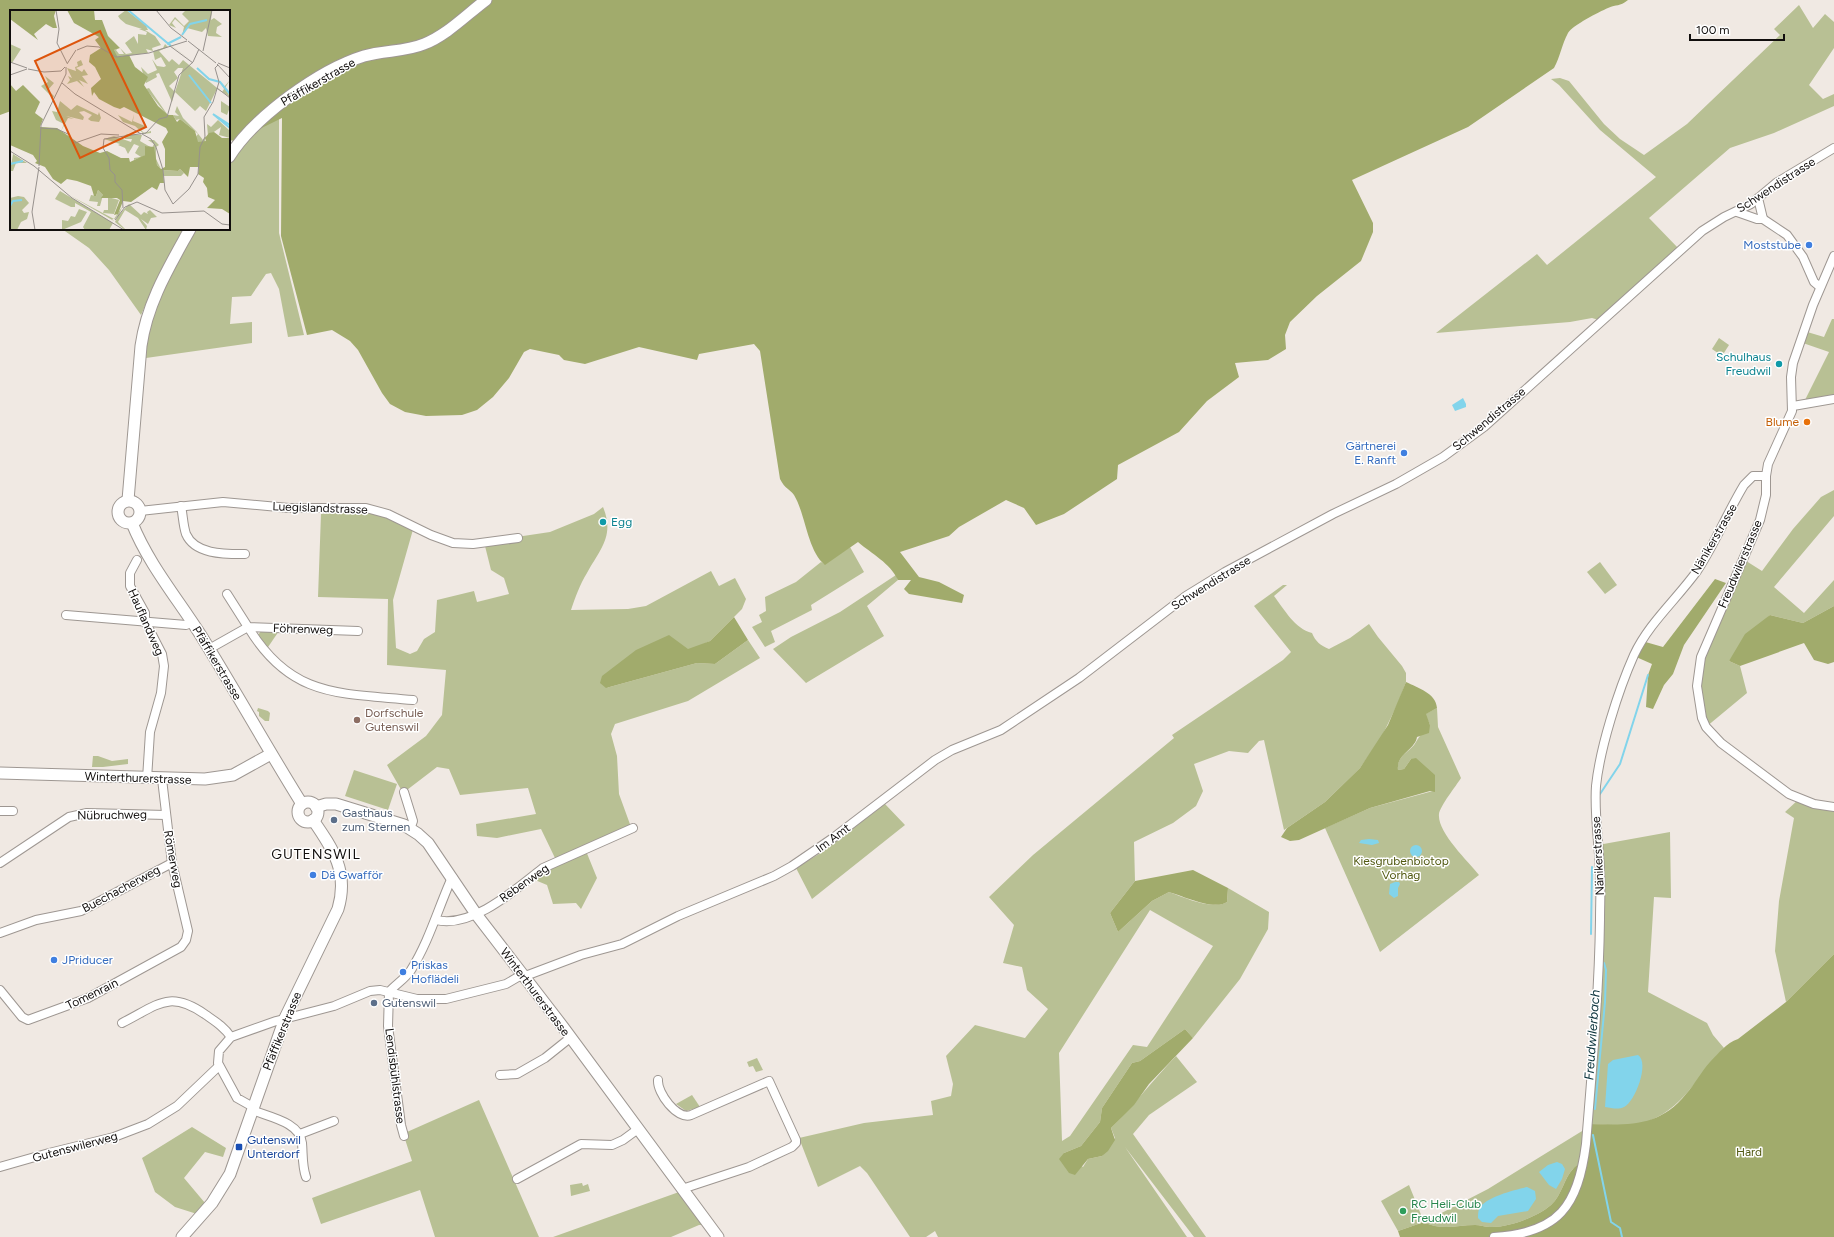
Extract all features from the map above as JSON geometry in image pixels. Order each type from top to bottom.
[{"type":"main road","name":"Pfäffikerstrasse","points":[[230,155],[244,136],[259,120],[289,97],[314,81],[345,64],[364,56],[407,50],[425,44],[435,39],[486,0]]},
{"type":"main road","points":[[132,523],[140,516],[140,511],[136,503],[128,500],[144,324],[154,297],[189,230]]},
{"type":"main road","name":"Pfäffikerstrasse","points":[[128,500],[120,504],[117,514],[123,522],[132,523],[150,559],[193,622],[302,804]]},
{"type":"main road","name":"Winterthurerstrasse","points":[[0,773],[189,780],[221,778],[242,771],[271,754]]},
{"type":"main road","points":[[310,802],[316,807],[317,813],[313,820],[306,821],[300,817],[298,810],[302,804],[310,802]]},
{"type":"main road","name":"Winterthurerstrasse","points":[[316,807],[326,804],[336,804],[393,821],[410,829],[428,843],[450,883],[570,1038],[718,1237]]},
{"type":"main road","name":"Pfäffikerstrasse","points":[[182,1237],[207,1210],[224,1185],[235,1162],[285,1018],[335,918],[341,899],[342,881],[338,860],[313,820]]},
{"type":"street","name":"Schwendistrasse","points":[[1116,651],[1186,596],[1225,572],[1333,514],[1402,481],[1464,442],[1484,427],[1692,239],[1715,222],[1737,212],[1758,198],[1776,183],[1834,148]]},
{"type":"street","points":[[1758,198],[1763,219]]},
{"type":"street","points":[[1737,212],[1757,219],[1763,219],[1783,233],[1794,243],[1803,257],[1812,279],[1820,287]]},
{"type":"street","name":"Freudwilerstrasse","points":[[1834,256],[1820,287],[1792,370],[1793,406],[1788,422],[1768,464],[1766,476],[1766,496],[1760,520],[1701,657],[1697,686],[1699,706],[1706,727],[1714,736],[1774,784],[1799,799],[1834,807]]},
{"type":"street","points":[[1793,406],[1834,400]]},
{"type":"street","name":"Nänikerstrasse","points":[[1494,1237],[1530,1232],[1552,1221],[1564,1210],[1572,1196],[1582,1166],[1586,1138],[1598,974],[1600,872],[1596,787],[1600,760],[1623,685],[1642,641],[1654,622],[1689,582],[1708,554],[1744,485],[1753,476],[1766,476]]},
{"type":"street","name":"Luegislandstrasse","points":[[140,511],[223,502],[304,509],[366,508],[388,514],[431,535],[453,543],[473,544],[518,538]]},
{"type":"street","points":[[182,506],[186,533],[196,546],[220,553],[245,554]]},
{"type":"street","name":"Hauflandweg","points":[[136,560],[130,573],[130,586],[145,612],[145,621],[162,654],[164,666],[161,693],[150,732],[147,779]]},
{"type":"street","points":[[227,594],[261,648],[285,671],[316,688],[343,694],[413,700]]},
{"type":"street","points":[[66,615],[186,625],[193,622]]},
{"type":"street","points":[[209,649],[248,627]]},
{"type":"street","name":"Föhrenweg","points":[[248,627],[358,631]]},
{"type":"street","name":"Im Amt","points":[[231,1037],[285,1018],[334,1006],[370,991],[389,992],[416,999],[446,999],[506,984],[518,977],[581,955],[622,944],[678,916],[774,876],[792,866],[846,829],[935,760],[958,747],[1001,730],[1055,695],[1116,651]]},
{"type":"street","name":"Römerweg","points":[[162,779],[172,863],[188,931],[187,938]]},
{"type":"street","points":[[404,792],[413,821],[410,829]]},
{"type":"street","points":[[0,811],[13,812]]},
{"type":"street","name":"Nübruchweg","points":[[0,863],[69,817],[87,813],[166,814]]},
{"type":"street","name":"Rebenweg","points":[[436,920],[450,922],[482,913],[519,888],[543,868],[633,828]]},
{"type":"street","name":"Buechacherweg","points":[[0,933],[36,920],[81,911],[172,863]]},
{"type":"street","points":[[389,992],[395,984],[411,970],[436,920],[450,883]]},
{"type":"street","name":"Tomenrain","points":[[0,990],[22,1017],[28,1020],[88,998],[181,947],[187,938]]},
{"type":"street","name":"Lendisbühlstrasse","points":[[389,992],[388,1026],[401,1125],[404,1136]]},
{"type":"street","points":[[122,1023],[163,1003],[179,1000],[192,1005],[224,1028],[231,1037],[219,1051],[217,1059],[219,1066],[237,1098],[253,1108],[289,1125],[300,1134],[306,1177]]},
{"type":"street","points":[[500,1075],[517,1074],[545,1058],[570,1038]]},
{"type":"street","name":"Gutenswilerweg","points":[[0,1167],[114,1137],[148,1124],[177,1106],[219,1066]]},
{"type":"street","points":[[658,1080],[657,1086],[668,1102],[678,1114],[684,1116],[691,1115],[769,1081],[795,1136],[796,1143],[777,1154],[749,1167],[682,1189]]},
{"type":"street","points":[[300,1134],[334,1121]]},
{"type":"street","points":[[517,1180],[581,1144],[612,1145],[623,1140],[638,1129]]},
{"type":"green space","points":[[0,0],[1628,0],[1622,4],[1599,12],[1575,26],[1568,33],[1554,68],[1468,127],[1352,180],[1373,223],[1373,232],[1361,261],[1317,296],[1290,322],[1285,335],[1286,349],[1268,360],[1235,363],[1239,377],[1207,401],[1179,432],[1118,465],[1117,479],[1064,514],[1036,525],[1024,508],[1006,500],[959,527],[949,536],[900,552],[919,577],[939,582],[964,595],[962,603],[909,594],[904,589],[911,580],[898,580],[886,564],[858,542],[825,565],[819,559],[810,542],[798,503],[791,491],[780,479],[760,351],[754,344],[699,354],[697,360],[639,347],[585,364],[564,360],[559,355],[530,349],[524,352],[509,378],[493,397],[477,410],[462,415],[426,416],[405,412],[390,404],[382,393],[358,350],[350,341],[332,330],[307,335],[281,236],[282,118],[235,141],[230,140],[230,10],[10,10],[10,111],[0,115]]},
{"type":"green space","points":[[1799,5],[1813,28],[1825,14],[1834,22],[1834,48],[1809,85],[1823,99],[1834,94],[1834,106],[1774,133],[1730,148],[1649,218],[1680,250],[1602,321],[1592,318],[1570,322],[1436,333],[1537,254],[1547,265],[1656,177],[1600,130],[1559,85],[1551,79],[1560,78],[1569,81],[1604,124],[1620,139],[1644,155],[1687,124],[1780,35],[1774,29]]},
{"type":"green space","points":[[279,109],[279,233],[304,335],[288,337],[279,289],[271,273],[266,274],[251,296],[232,297],[230,324],[252,322],[252,343],[146,358],[148,323],[156,300],[193,230],[230,230],[230,163],[240,148]]},
{"type":"green space","points":[[63,230],[183,230],[151,292],[141,315],[109,270],[89,248]]},
{"type":"green space","points":[[1832,319],[1834,319],[1834,399],[1803,404],[1829,352],[1800,342],[1804,331],[1824,337]]},
{"type":"green space","points":[[1719,338],[1729,345],[1722,356],[1712,349]]},
{"type":"green space","points":[[1834,490],[1834,516],[1774,587],[1804,613],[1834,580],[1834,606],[1803,623],[1770,615],[1729,661],[1740,666],[1747,693],[1706,727],[1697,673],[1743,559],[1762,571],[1793,529],[1821,497]]},
{"type":"green space","points":[[603,507],[606,517],[607,534],[601,549],[582,582],[571,610],[628,609],[646,606],[711,571],[719,586],[735,578],[746,599],[742,609],[710,641],[606,688],[697,663],[715,664],[748,640],[760,658],[688,701],[615,724],[611,734],[617,756],[619,794],[631,827],[586,851],[597,878],[581,909],[576,903],[553,904],[547,885],[535,880],[555,858],[541,829],[497,838],[477,836],[476,824],[536,814],[528,788],[460,795],[449,769],[437,767],[403,793],[387,765],[426,736],[442,715],[446,670],[387,665],[388,599],[318,597],[321,514],[347,512],[369,513],[414,526],[393,600],[396,648],[410,654],[417,651],[424,639],[435,632],[437,600],[474,591],[477,602],[509,594],[504,578],[491,570],[484,542],[550,532],[594,514]]},
{"type":"green space","points":[[850,547],[864,572],[811,605],[812,610],[771,631],[775,642],[765,647],[752,627],[762,622],[759,615],[766,611],[765,597],[796,582],[821,562],[825,564]]},
{"type":"green space","points":[[1600,562],[1617,585],[1605,594],[1587,572]]},
{"type":"green space","points":[[896,575],[898,580],[867,606],[884,636],[806,683],[773,649],[791,637],[840,612]]},
{"type":"green space","points":[[1715,579],[1726,583],[1684,645],[1673,674],[1664,685],[1653,709],[1646,707],[1648,675],[1652,664],[1634,656],[1642,641],[1663,647]]},
{"type":"green space","points":[[1283,585],[1287,585],[1274,596],[1295,623],[1306,631],[1312,633],[1319,643],[1329,649],[1350,638],[1369,624],[1402,666],[1406,673],[1406,682],[1398,703],[1381,738],[1360,768],[1325,802],[1284,830],[1264,740],[1259,741],[1248,753],[1229,751],[1194,764],[1203,791],[1196,806],[1173,823],[1134,842],[1135,881],[1110,913],[1118,932],[1152,901],[1169,892],[1190,900],[1214,905],[1227,902],[1228,888],[1269,912],[1268,929],[1240,979],[1193,1038],[1185,1029],[1140,1061],[1132,1063],[1102,1108],[1100,1122],[1081,1146],[1064,1153],[1083,1167],[1088,1159],[1102,1156],[1115,1138],[1111,1128],[1176,1056],[1197,1082],[1149,1115],[1133,1134],[1206,1237],[1194,1237],[1125,1147],[1187,1237],[938,1237],[935,1231],[926,1237],[910,1237],[867,1173],[860,1166],[818,1187],[799,1138],[864,1123],[933,1115],[931,1101],[951,1096],[953,1084],[946,1056],[975,1025],[1025,1038],[1048,1009],[1027,990],[1022,967],[1003,963],[1014,925],[989,897],[1033,855],[1174,738],[1172,735],[1283,660],[1291,652],[1254,606]],"holes":[[[1150,910],[1213,946],[1147,1047],[1133,1045],[1070,1136],[1062,1141],[1059,1053]]]},
{"type":"green space","points":[[1834,606],[1834,662],[1828,664],[1814,660],[1804,643],[1740,666],[1729,661],[1745,634],[1770,615],[1803,623]]},
{"type":"green space","points":[[734,617],[748,640],[715,664],[697,663],[606,688],[600,683],[602,676],[636,650],[669,635],[688,649],[710,641]]},
{"type":"green space","points":[[261,631],[279,631],[266,650],[258,635]]},
{"type":"green space","points":[[1406,682],[1430,695],[1436,703],[1437,708],[1426,714],[1430,725],[1429,733],[1417,737],[1416,741],[1400,760],[1398,770],[1404,769],[1411,759],[1416,758],[1435,775],[1435,792],[1430,791],[1370,808],[1299,840],[1290,841],[1281,837],[1287,828],[1325,802],[1360,768],[1388,725]]},
{"type":"green space","points":[[258,708],[270,713],[269,721],[265,721],[259,716],[259,712],[257,711]]},
{"type":"green space","name":"Kiesgrubenbiotop Vorhag","points":[[1437,708],[1438,727],[1461,778],[1440,810],[1440,821],[1448,838],[1479,875],[1380,952],[1325,828],[1370,808],[1433,791],[1411,759],[1404,769],[1398,770],[1398,765],[1401,757],[1414,745],[1430,725],[1425,714]]},
{"type":"green space","points":[[93,756],[98,756],[112,761],[128,759],[128,764],[92,767]]},
{"type":"green space","points":[[354,770],[397,784],[388,810],[345,796]]},
{"type":"green space","points":[[1799,799],[1834,807],[1834,954],[1786,1002],[1775,951],[1779,901],[1794,818],[1785,812]]},
{"type":"green space","points":[[885,804],[905,825],[812,899],[796,868],[819,854]]},
{"type":"green space","points":[[1670,832],[1671,898],[1654,897],[1648,992],[1707,1023],[1713,1035],[1724,1048],[1685,1095],[1663,1114],[1649,1121],[1628,1126],[1588,1124],[1595,1040],[1598,845]]},
{"type":"green space","points":[[1193,870],[1228,888],[1227,902],[1214,905],[1207,904],[1169,892],[1152,901],[1118,932],[1110,913],[1135,881]]},
{"type":"green space","name":"Hard","points":[[1834,954],[1834,1237],[1400,1237],[1398,1231],[1424,1222],[1430,1225],[1443,1227],[1475,1225],[1497,1227],[1514,1224],[1538,1214],[1555,1201],[1567,1177],[1575,1167],[1583,1162],[1588,1124],[1629,1124],[1653,1119],[1665,1113],[1676,1105],[1686,1094],[1707,1066],[1723,1049],[1786,1002]]},
{"type":"green space","points":[[1185,1029],[1193,1038],[1149,1084],[1134,1105],[1111,1128],[1115,1140],[1108,1151],[1102,1156],[1088,1159],[1075,1175],[1069,1173],[1059,1159],[1064,1153],[1081,1146],[1100,1122],[1102,1108],[1132,1063],[1140,1061]]},
{"type":"green space","points":[[757,1058],[763,1070],[756,1072],[753,1066],[749,1067],[747,1062]]},
{"type":"green space","points":[[692,1095],[700,1107],[686,1111],[676,1104]]},
{"type":"green space","points":[[479,1100],[539,1237],[435,1237],[420,1190],[321,1224],[312,1198],[412,1161],[404,1136],[407,1132]]},
{"type":"green space","points":[[192,1127],[226,1148],[223,1157],[205,1152],[184,1178],[205,1203],[197,1214],[175,1207],[155,1192],[142,1158]]},
{"type":"green space","points":[[1587,1128],[1583,1162],[1574,1168],[1567,1177],[1555,1201],[1538,1214],[1514,1224],[1497,1227],[1475,1225],[1443,1227],[1430,1225],[1424,1222],[1488,1189]]},
{"type":"green space","points":[[582,1183],[583,1186],[588,1184],[590,1191],[571,1196],[570,1185]]},
{"type":"green space","name":"RC Heli-Club Freudwil","points":[[1409,1185],[1424,1222],[1398,1231],[1381,1201]]},
{"type":"green space","points":[[679,1192],[703,1225],[699,1225],[671,1237],[553,1237]]},
{"type":"water","points":[[1463,398],[1466,407],[1455,411],[1452,405]]},
{"type":"water","points":[[1361,840],[1378,840],[1379,843],[1372,845],[1359,843]]},
{"type":"water","points":[[1416,845],[1420,847],[1422,851],[1420,855],[1416,857],[1412,855],[1410,851],[1412,847]]},
{"type":"water","points":[[1399,882],[1400,884],[1398,888],[1398,896],[1394,898],[1389,894],[1390,884]]},
{"type":"water","points":[[1638,1055],[1641,1059],[1642,1074],[1633,1098],[1622,1108],[1605,1107],[1608,1064],[1613,1060]]},
{"type":"water","points":[[1557,1162],[1562,1164],[1565,1169],[1562,1179],[1556,1189],[1549,1185],[1539,1172],[1548,1165]]},
{"type":"water","points":[[1527,1187],[1535,1191],[1536,1199],[1528,1211],[1498,1216],[1491,1223],[1482,1222],[1478,1218],[1479,1209],[1487,1201]]},
{"type":"waterway","name":"Freudwilerbach","points":[[1600,794],[1620,764],[1648,675]]},
{"type":"waterway","name":"Freudwilerbach","points":[[1591,934],[1592,867]]},
{"type":"waterway","name":"Freudwilerbach","points":[[1595,1109],[1605,1002],[1606,970],[1604,963]]},
{"type":"waterway","name":"Freudwilerbach","points":[[1593,1135],[1611,1222],[1620,1228],[1622,1237]]},
{"type":"place","name":"Moststube","points":[[1809,245]]},
{"type":"place","name":"Schulhaus Freudwil","points":[[1779,364]]},
{"type":"place","name":"Blume","points":[[1807,422]]},
{"type":"place","name":"Gärtnerei E. Ranft","points":[[1404,453]]},
{"type":"place","name":"Egg","points":[[603,522]]},
{"type":"place","name":"Dorfschule Gutenswil","points":[[357,720]]},
{"type":"place","name":"Gasthaus zum Sternen","points":[[334,820]]},
{"type":"place","name":"Dä Gwafför","points":[[313,875]]},
{"type":"place","name":"JPriducer","points":[[54,960]]},
{"type":"place","name":"Priskas Hoflädeli","points":[[403,972]]},
{"type":"place","name":"Gutenswil","points":[[374,1003]]},
{"type":"place","name":"Gutenswil Unterdorf","points":[[239,1147]]},
{"type":"place","name":"RC Heli-Club Freudwil","points":[[1403,1211]]},
{"type":"district","name":"GUTENSWIL","points":[[316,854]]}]
